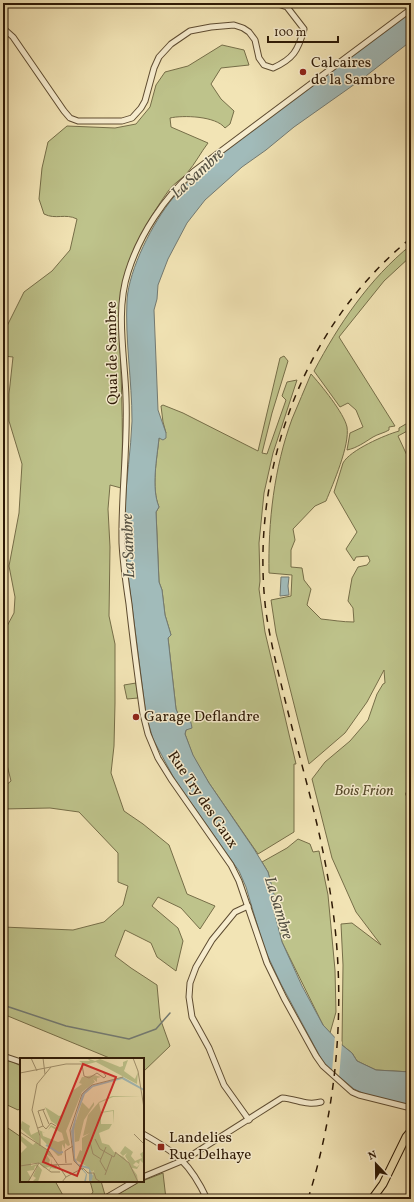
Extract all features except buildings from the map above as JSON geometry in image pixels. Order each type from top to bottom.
[{"type":"main road","points":[[372,1199],[383,1184],[406,1137],[411,1131]]},
{"type":"street","points":[[3,28],[13,37],[43,83],[70,118],[78,121],[122,121],[132,118],[141,108],[148,92],[154,68],[159,57],[171,44],[190,31],[234,25],[244,28],[255,40],[259,58],[264,65],[273,68],[286,62],[299,47],[304,29],[287,7],[275,3]]},
{"type":"street","name":"Quai de Sambre","points":[[122,514],[126,418],[123,352],[123,301],[128,272],[149,227],[174,191],[193,172],[411,8]]},
{"type":"street","name":"Rue Try des Gaux","points":[[122,514],[125,572],[143,714],[148,734],[158,758],[231,865],[239,881],[267,963],[287,1004],[319,1061],[352,1092],[411,1108]]},
{"type":"street","points":[[248,906],[235,912],[212,940],[196,967],[190,983],[189,997],[192,1017],[209,1048],[224,1085],[248,1120]]},
{"type":"street","points":[[3,1056],[20,1062]]},
{"type":"street","points":[[144,1177],[184,1160],[282,1098],[287,1098],[306,1104],[321,1102]]},
{"type":"street","points":[[144,1135],[166,1147],[184,1160],[195,1175],[207,1199]]},
{"type":"street","points":[[104,1199],[133,1182]]},
{"type":"green space","points":[[222,45],[244,50],[249,65],[221,68],[211,84],[221,99],[234,111],[230,124],[225,128],[221,124],[214,121],[199,117],[170,118],[171,127],[208,143],[190,169],[169,190],[152,215],[132,256],[120,300],[122,417],[121,488],[110,485],[108,509],[110,547],[109,616],[115,644],[114,746],[111,773],[124,811],[169,845],[187,894],[215,906],[200,929],[181,908],[158,897],[152,906],[178,928],[183,941],[176,971],[157,957],[151,943],[125,930],[115,956],[157,985],[160,1018],[170,1046],[144,1071],[144,1058],[110,1058],[3,1014],[3,927],[73,930],[104,922],[123,905],[128,886],[118,882],[118,853],[79,812],[50,808],[3,809],[3,784],[5,786],[11,781],[5,757],[3,756],[3,627],[6,628],[14,613],[15,597],[9,566],[19,513],[22,464],[9,421],[9,394],[13,357],[3,356],[3,334],[24,292],[52,271],[70,250],[77,219],[73,217],[48,216],[44,214],[39,199],[42,168],[48,142],[67,126],[115,128],[136,124],[150,107],[156,85],[165,72],[188,66]]},
{"type":"green space","points":[[411,245],[411,256],[384,281],[339,337],[395,426],[389,427],[389,430],[347,450],[350,433],[363,427],[356,410],[348,403],[340,407],[314,371],[334,336],[368,287]]},
{"type":"green space","points":[[284,356],[288,361],[272,413],[262,453],[267,454],[286,400],[282,396],[287,382],[297,380],[273,453],[264,493],[259,543],[259,589],[265,632],[296,764],[294,764],[294,832],[258,854],[209,783],[193,756],[185,734],[186,730],[176,709],[168,638],[171,635],[165,615],[162,590],[159,582],[156,512],[159,507],[155,491],[155,473],[159,438],[166,433],[161,406],[163,405],[183,413],[258,451],[280,358]]},
{"type":"green space","name":"Bois Frion","points":[[311,374],[342,414],[347,427],[344,454],[326,501],[315,506],[293,529],[295,540],[291,550],[291,567],[302,568],[304,580],[311,589],[307,605],[321,619],[354,622],[353,608],[348,601],[352,578],[358,567],[367,565],[370,561],[368,556],[356,557],[354,561],[346,549],[357,532],[334,492],[343,463],[360,448],[377,439],[399,431],[399,428],[411,421],[411,429],[398,436],[411,464],[411,1072],[376,1070],[357,1061],[352,1053],[342,1045],[343,965],[341,924],[352,923],[381,945],[356,912],[332,858],[312,779],[325,762],[350,741],[368,720],[377,694],[385,683],[384,670],[367,702],[345,733],[309,764],[276,633],[271,600],[291,596],[292,575],[269,573],[271,515],[273,495],[286,438],[292,419]]},
{"type":"green space","points":[[136,683],[138,698],[127,699],[124,685]]},
{"type":"green space","points":[[298,839],[310,844],[313,852],[319,851],[328,895],[335,970],[336,1012],[330,1033],[323,1025],[282,942],[274,911],[274,898],[268,872],[262,862],[287,848]]},
{"type":"green space","points":[[3,1060],[11,1061],[20,1066],[20,1109],[18,1110],[3,1103]]},
{"type":"green space","points":[[3,1123],[20,1136],[20,1182],[56,1182],[65,1199],[3,1199]]},
{"type":"green space","points":[[163,1173],[166,1199],[110,1199],[137,1183],[144,1182],[144,1180]]},
{"type":"green space","points":[[90,1182],[101,1182],[105,1195],[101,1199],[88,1199],[93,1192]]},
{"type":"water","name":"La Sambre","points":[[411,11],[411,41],[242,167],[205,200],[187,223],[168,259],[158,285],[157,299],[154,310],[158,410],[166,433],[166,438],[163,440],[159,438],[155,473],[155,491],[159,507],[156,512],[159,582],[162,590],[165,615],[171,635],[168,638],[176,709],[178,714],[184,714],[191,722],[192,728],[186,730],[185,734],[193,755],[209,783],[268,872],[275,898],[274,911],[282,942],[302,986],[323,1025],[352,1053],[357,1061],[376,1070],[411,1072],[411,1105],[367,1095],[354,1089],[324,1064],[281,984],[264,948],[246,887],[239,871],[175,780],[153,739],[146,715],[128,575],[125,509],[132,421],[127,330],[127,300],[132,274],[150,233],[173,198],[210,162]]},
{"type":"water","points":[[281,577],[289,577],[289,595],[280,596]]},
{"type":"pier","points":[[335,1035],[342,1042],[339,1078],[332,1072]]},
{"type":"waterway","points":[[3,1005],[66,1026],[129,1039],[156,1029],[170,1013]]},
{"type":"railway","points":[[308,1199],[319,1162],[333,1085],[339,1007],[338,968],[335,929],[322,846],[279,675],[266,612],[263,560],[266,508],[276,456],[291,407],[313,359],[340,315],[373,274],[411,238]]},
{"type":"place","name":"Calcaires de la Sambre","points":[[303,72]]},
{"type":"place","name":"Garage Deflandre","points":[[136,717]]},
{"type":"place","name":"Landelies Rue Delhaye","points":[[161,1147]]}]
